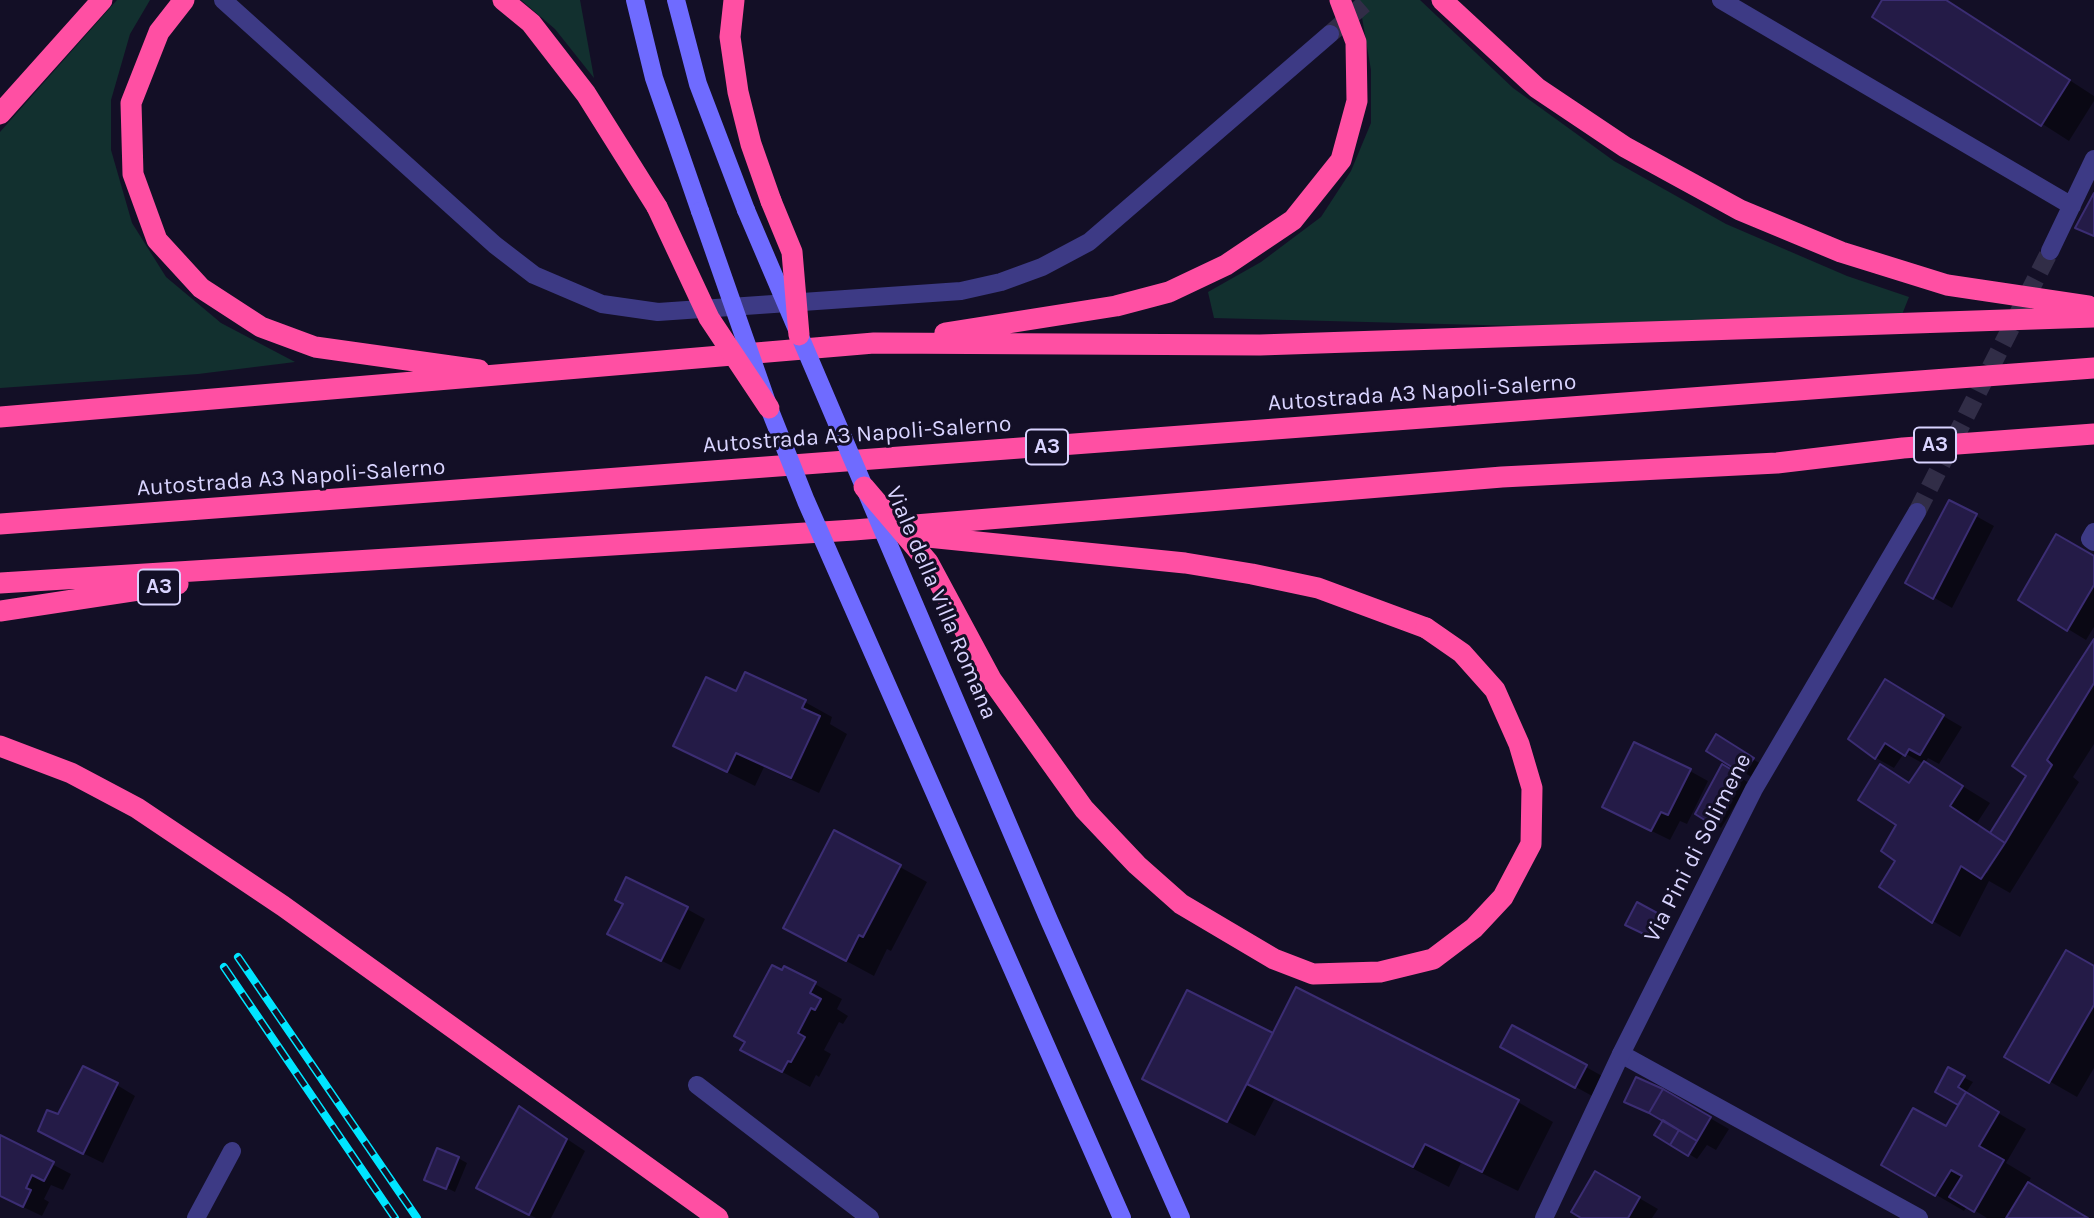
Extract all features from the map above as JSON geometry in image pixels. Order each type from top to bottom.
[{"type":"highway","points":[[0,114],[102,0]]},
{"type":"highway","points":[[184,0],[159,32],[131,103],[133,174],[157,240],[201,288],[261,327],[315,347],[520,375]]},
{"type":"highway","points":[[503,0],[531,23],[586,94],[657,207],[709,318],[768,408]]},
{"type":"highway","points":[[734,0],[730,37],[738,92],[751,144],[792,252],[799,335]]},
{"type":"highway","points":[[0,417],[874,343],[1116,306],[1169,292],[1226,265],[1293,220],[1341,160],[1357,101],[1356,42],[1340,0]]},
{"type":"highway","points":[[1442,0],[1537,88],[1625,147],[1740,210],[1841,252],[1947,285],[2094,307]]},
{"type":"highway","points":[[874,343],[1260,345],[2094,317]]},
{"type":"highway","name":"Autostrada A3 Napoli-Salerno","points":[[0,524],[2094,368]]},
{"type":"highway","name":"A3","points":[[0,583],[854,530],[1502,477],[1777,463],[1903,448],[2094,434]]},
{"type":"highway","points":[[854,530],[1185,562],[1318,588],[1426,628],[1462,653],[1495,690],[1519,744],[1532,788],[1531,844],[1503,897],[1474,928],[1433,959],[1380,972],[1313,974],[1264,953],[1181,904],[1137,865],[1084,809],[991,679],[928,562],[864,487]]},
{"type":"highway","name":"A3","points":[[0,611],[318,564]]},
{"type":"highway","points":[[0,746],[71,773],[137,808],[283,906],[718,1218]]},
{"type":"main road","points":[[635,0],[654,78],[768,408],[806,501],[1122,1218]]},
{"type":"main road","name":"Viale della Villa Romana","points":[[676,0],[698,84],[746,210],[1049,920],[1181,1218]]},
{"type":"street","points":[[223,0],[495,246],[534,275],[602,304],[658,312],[961,291],[1000,282],[1042,267],[1089,242],[1330,34]]},
{"type":"street","points":[[1721,0],[2072,206]]},
{"type":"street","points":[[2050,251],[2094,159]]},
{"type":"street","name":"Via Pini di Solimene","points":[[1544,1218],[1621,1054],[1755,789],[1917,512]]},
{"type":"street","points":[[2094,532],[2090,539],[2094,542]]},
{"type":"street","points":[[1621,1054],[1919,1218]]},
{"type":"street","points":[[697,1085],[870,1218]]},
{"type":"street","points":[[196,1218],[232,1151]]},
{"type":"green space","points":[[117,0],[150,0],[130,34],[111,100],[111,150],[132,223],[166,277],[221,323],[295,362],[198,374],[0,388],[0,132]]},
{"type":"green space","points":[[521,0],[580,0],[594,78],[555,29]]},
{"type":"green space","points":[[1359,0],[1420,0],[1513,88],[1614,161],[1726,224],[1847,276],[1909,297],[1901,317],[1520,326],[1214,318],[1208,292],[1261,262],[1321,217],[1351,171],[1371,123],[1371,70]]},
{"type":"building","points":[[1882,0],[1946,0],[2070,80],[2041,126],[1872,17]]},
{"type":"building","points":[[2094,193],[2094,236],[2075,228]]},
{"type":"building","points":[[1949,500],[1977,514],[1933,599],[1905,583]]},
{"type":"building","points":[[2056,534],[2094,556],[2094,585],[2067,631],[2018,600]]},
{"type":"building","points":[[2094,639],[2094,683],[2047,760],[2052,765],[2005,843],[1990,833],[2026,776],[2012,766]]},
{"type":"building","points":[[745,672],[806,700],[802,708],[820,716],[791,778],[736,753],[727,772],[673,746],[706,677],[736,691]]},
{"type":"building","points":[[1885,679],[1944,715],[1920,755],[1909,749],[1905,756],[1885,743],[1875,759],[1848,739]]},
{"type":"building","points":[[1716,734],[1754,758],[1743,774],[1706,751]]},
{"type":"building","points":[[1634,742],[1691,769],[1668,815],[1661,812],[1651,831],[1602,807]]},
{"type":"building","points":[[1924,761],[1963,786],[1950,806],[2005,843],[1981,879],[1961,866],[1932,923],[1879,887],[1895,861],[1881,851],[1896,825],[1858,800],[1880,764],[1909,783]]},
{"type":"building","points":[[1722,764],[1742,776],[1711,824],[1695,814]]},
{"type":"building","points":[[834,830],[901,865],[863,937],[859,935],[846,961],[783,928]]},
{"type":"building","points":[[626,877],[688,907],[661,961],[607,934],[623,904],[615,900]]},
{"type":"building","points":[[1637,902],[1659,914],[1648,936],[1625,925]]},
{"type":"building","points":[[2066,950],[2094,966],[2094,1005],[2049,1083],[2004,1057]]},
{"type":"building","points":[[772,965],[782,970],[784,966],[816,982],[810,993],[821,999],[815,1010],[811,1008],[798,1033],[805,1037],[782,1072],[740,1050],[745,1042],[734,1036]]},
{"type":"building","points":[[1296,987],[1519,1100],[1482,1172],[1425,1144],[1413,1167],[1247,1084]]},
{"type":"building","points":[[1187,990],[1273,1033],[1227,1122],[1142,1079]]},
{"type":"building","points":[[1512,1025],[1587,1065],[1575,1088],[1500,1047]]},
{"type":"building","points":[[83,1066],[118,1083],[83,1154],[38,1131],[47,1110],[58,1114]]},
{"type":"building","points":[[1948,1067],[1965,1076],[1958,1087],[1966,1092],[1958,1105],[1935,1092]]},
{"type":"building","points":[[1636,1077],[1663,1089],[1649,1113],[1624,1102]]},
{"type":"building","points":[[1663,1089],[1711,1117],[1697,1141],[1649,1113]]},
{"type":"building","points":[[1966,1092],[1999,1112],[1979,1146],[2004,1160],[1974,1212],[1949,1197],[1962,1176],[1951,1170],[1935,1196],[1881,1165],[1913,1108],[1946,1126]]},
{"type":"building","points":[[519,1106],[567,1139],[529,1215],[476,1188]]},
{"type":"building","points":[[1663,1120],[1679,1130],[1670,1145],[1654,1135]]},
{"type":"building","points":[[1679,1130],[1697,1141],[1688,1156],[1670,1145]]},
{"type":"building","points":[[0,1135],[54,1162],[44,1181],[32,1175],[26,1188],[31,1190],[23,1207],[0,1196]]},
{"type":"building","points":[[437,1148],[459,1157],[446,1189],[424,1180]]},
{"type":"building","points":[[1595,1171],[1640,1197],[1628,1218],[1581,1218],[1571,1212]]},
{"type":"building","points":[[2028,1182],[2088,1218],[2006,1218]]},
{"type":"tunnel","points":[[1330,34],[1369,0]]},
{"type":"tunnel","points":[[1917,512],[2050,251]]},
{"type":"railway","points":[[238,957],[417,1218]]},
{"type":"railway","points":[[224,967],[395,1218]]}]
